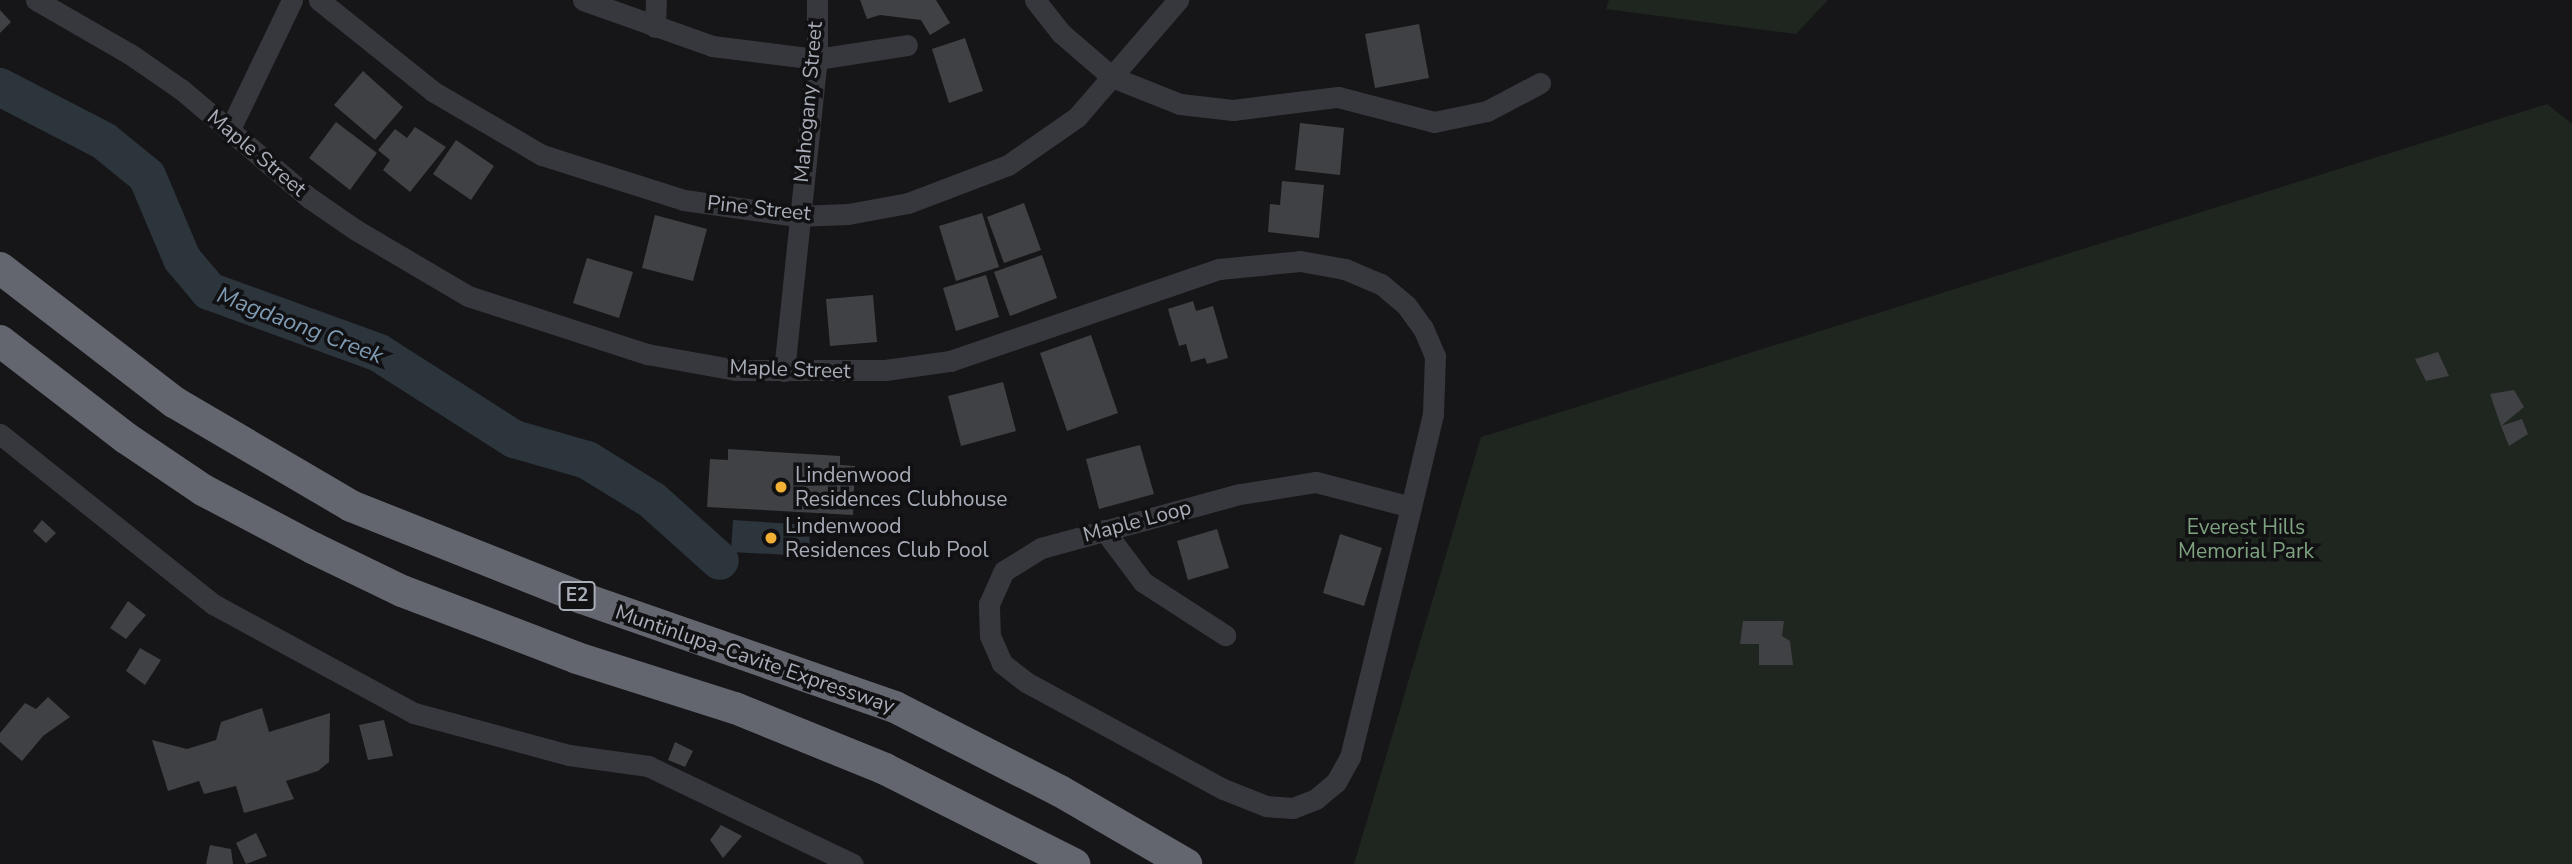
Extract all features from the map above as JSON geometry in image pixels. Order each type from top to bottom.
[{"type":"highway","name":"Muntinlupa-Cavite Expressway","points":[[0,268],[174,402],[351,506],[570,594],[895,707],[1060,791],[1186,864]]},
{"type":"highway","points":[[0,341],[126,438],[204,489],[335,559],[402,591],[577,658],[735,708],[885,769],[1074,864]]},
{"type":"street","name":"Maple Street","points":[[36,0],[130,54],[230,129],[308,197],[468,296],[648,355],[736,370],[885,370],[950,361],[1219,269],[1300,261],[1345,269],[1381,284],[1406,305],[1423,328],[1435,356],[1433,414],[1411,507]]},
{"type":"street","points":[[230,129],[292,0]]},
{"type":"street","name":"Pine Street","points":[[319,0],[434,92],[542,155],[684,200],[797,216],[848,214],[908,203],[962,186],[1043,143],[1077,117],[1178,0]]},
{"type":"street","points":[[583,0],[712,46],[817,59],[907,45]]},
{"type":"street","points":[[655,27],[656,0]]},
{"type":"street","name":"Mahogany Street","points":[[784,371],[797,216],[817,59],[817,0]]},
{"type":"street","points":[[1035,0],[1061,33],[1112,77],[1180,104],[1233,110],[1338,97],[1434,122],[1486,111],[1540,83]]},
{"type":"street","points":[[0,435],[213,604],[414,713],[569,755],[648,766],[853,864]]},
{"type":"street","name":"Maple Loop","points":[[1293,484],[1340,487],[1411,507],[1350,757],[1336,782],[1316,799],[1293,808],[1266,806],[1223,789],[1026,682],[1002,663],[989,636],[989,604],[1004,571],[1041,548],[1104,530],[1293,484]]},
{"type":"street","points":[[1104,530],[1143,582],[1225,635]]},
{"type":"green space","points":[[1609,0],[1828,0],[1796,34],[1606,9]]},
{"type":"green space","name":"Everest Hills Memorial Park","points":[[2547,104],[2572,124],[2572,864],[1354,864],[1481,437]]},
{"type":"shaded area","name":"Lindenwood Residences Club Pool","points":[[733,520],[810,525],[809,556],[731,552]]},
{"type":"building","points":[[860,0],[936,0],[950,23],[930,35],[921,20],[880,15],[867,19]]},
{"type":"building","points":[[0,10],[11,22],[0,33]]},
{"type":"building","points":[[1419,24],[1429,78],[1375,88],[1365,34]]},
{"type":"building","points":[[965,38],[983,91],[949,103],[932,49]]},
{"type":"building","points":[[363,71],[403,107],[375,140],[334,105]]},
{"type":"building","points":[[336,122],[377,153],[350,190],[309,158]]},
{"type":"building","points":[[1300,123],[1344,128],[1340,175],[1295,170]]},
{"type":"building","points":[[415,127],[446,147],[410,192],[383,170],[390,160],[378,150],[395,129],[407,138]]},
{"type":"building","points":[[456,140],[494,166],[471,200],[433,174]]},
{"type":"building","points":[[1282,181],[1324,185],[1319,238],[1268,232],[1270,204],[1280,205]]},
{"type":"building","points":[[1024,203],[1041,250],[1004,263],[987,217]]},
{"type":"building","points":[[982,213],[999,267],[956,281],[939,226]]},
{"type":"building","points":[[655,215],[707,229],[693,281],[642,268]]},
{"type":"building","points":[[1042,255],[1057,298],[1010,316],[994,272]]},
{"type":"building","points":[[587,258],[633,272],[619,318],[573,303]]},
{"type":"building","points":[[986,275],[999,317],[956,331],[943,288]]},
{"type":"building","points":[[873,295],[877,342],[830,346],[826,299]]},
{"type":"building","points":[[1193,301],[1196,311],[1213,306],[1228,358],[1207,364],[1205,358],[1191,362],[1186,344],[1179,346],[1168,309]]},
{"type":"building","points":[[1091,335],[1118,413],[1067,431],[1040,353]]},
{"type":"building","points":[[2438,352],[2449,376],[2426,381],[2415,359]]},
{"type":"building","points":[[1003,382],[1016,431],[961,446],[948,396]]},
{"type":"building","points":[[2514,390],[2524,407],[2501,426],[2490,394]]},
{"type":"building","points":[[2522,419],[2528,434],[2509,446],[2501,426]]},
{"type":"building","points":[[1140,445],[1154,494],[1099,509],[1086,459]]},
{"type":"building","name":"Lindenwood Residences Clubhouse","points":[[728,449],[840,456],[840,465],[855,466],[853,515],[707,507],[710,459],[728,460]]},
{"type":"building","points":[[42,520],[56,533],[46,543],[33,531]]},
{"type":"building","points":[[1217,529],[1229,568],[1188,580],[1177,541]]},
{"type":"building","points":[[1340,534],[1382,548],[1364,606],[1323,593]]},
{"type":"building","points":[[128,601],[146,615],[126,639],[110,628]]},
{"type":"building","points":[[1743,621],[1784,621],[1782,636],[1790,641],[1793,665],[1759,665],[1759,644],[1740,644]]},
{"type":"building","points":[[140,648],[161,660],[145,685],[126,671]]},
{"type":"building","points":[[48,697],[70,717],[43,736],[22,761],[0,742],[0,733],[25,703],[36,709]]},
{"type":"building","points":[[262,708],[269,732],[330,713],[329,762],[318,771],[286,781],[294,799],[244,813],[236,786],[204,794],[199,781],[168,791],[152,740],[187,749],[216,740],[221,722]]},
{"type":"building","points":[[384,720],[393,756],[368,760],[359,725]]},
{"type":"building","points":[[675,742],[693,751],[685,767],[668,760]]},
{"type":"building","points":[[721,825],[742,836],[723,858],[710,840]]},
{"type":"building","points":[[256,833],[267,856],[246,864],[236,843]]},
{"type":"building","points":[[210,845],[231,849],[233,864],[206,864]]},
{"type":"waterway","name":"Magdaong Creek","points":[[0,87],[104,141],[147,176],[182,259],[209,291],[379,353],[514,439],[587,460],[652,500],[720,561]]},
{"type":"place","name":"Lindenwood Residences Clubhouse","points":[[781,487]]},
{"type":"place","name":"Lindenwood Residences Club Pool","points":[[771,538]]}]
